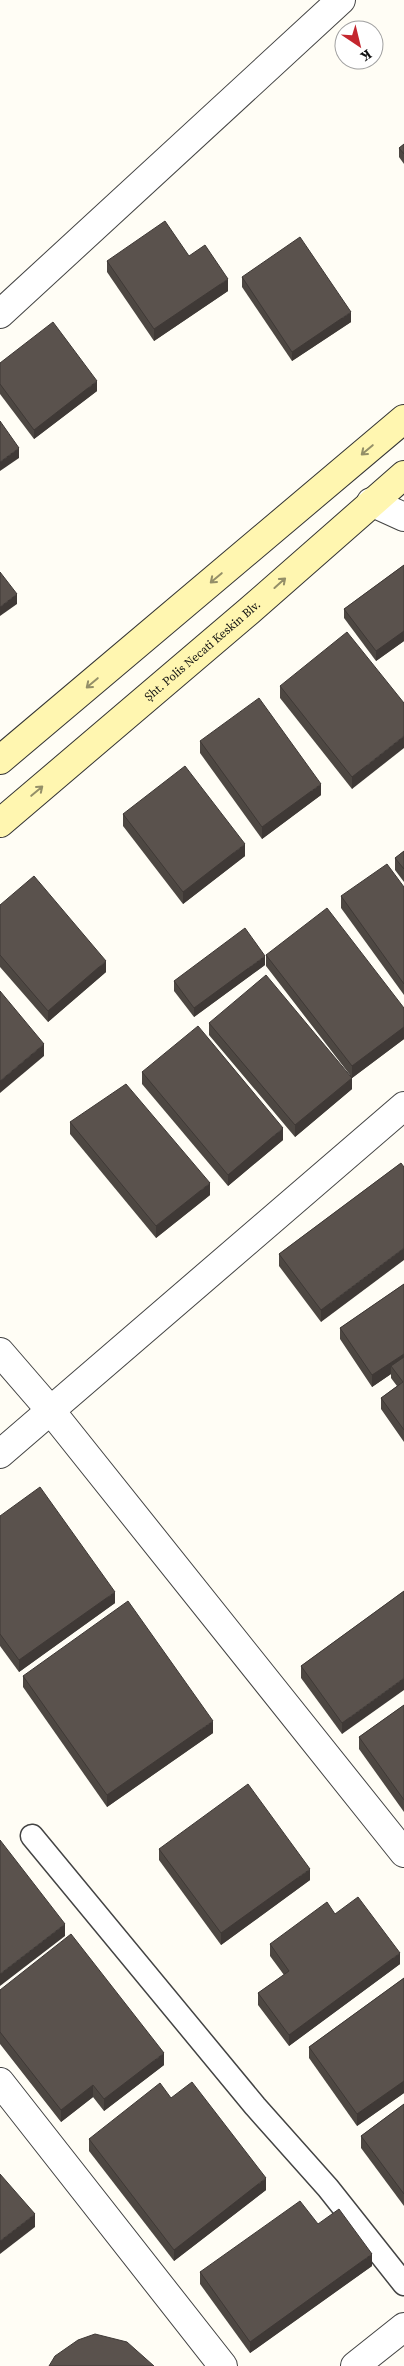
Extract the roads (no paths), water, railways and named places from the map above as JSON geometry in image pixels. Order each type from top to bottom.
[{"type":"street","points":[[0,314],[341,0]]},
{"type":"street","points":[[0,760],[404,419]]},
{"type":"street","name":"Şht. Polis Necati Keskin Blv.","points":[[0,823],[249,611],[404,475]]},
{"type":"street","points":[[371,502],[404,517]]},
{"type":"street","points":[[0,1454],[404,1107]]},
{"type":"street","points":[[0,1352],[51,1411],[404,1853]]},
{"type":"street","points":[[0,2082],[223,2366]]},
{"type":"street","points":[[354,2366],[404,2327]]},
{"type":"lane","points":[[32,1836],[255,2106],[328,2188],[404,2284]]}]
